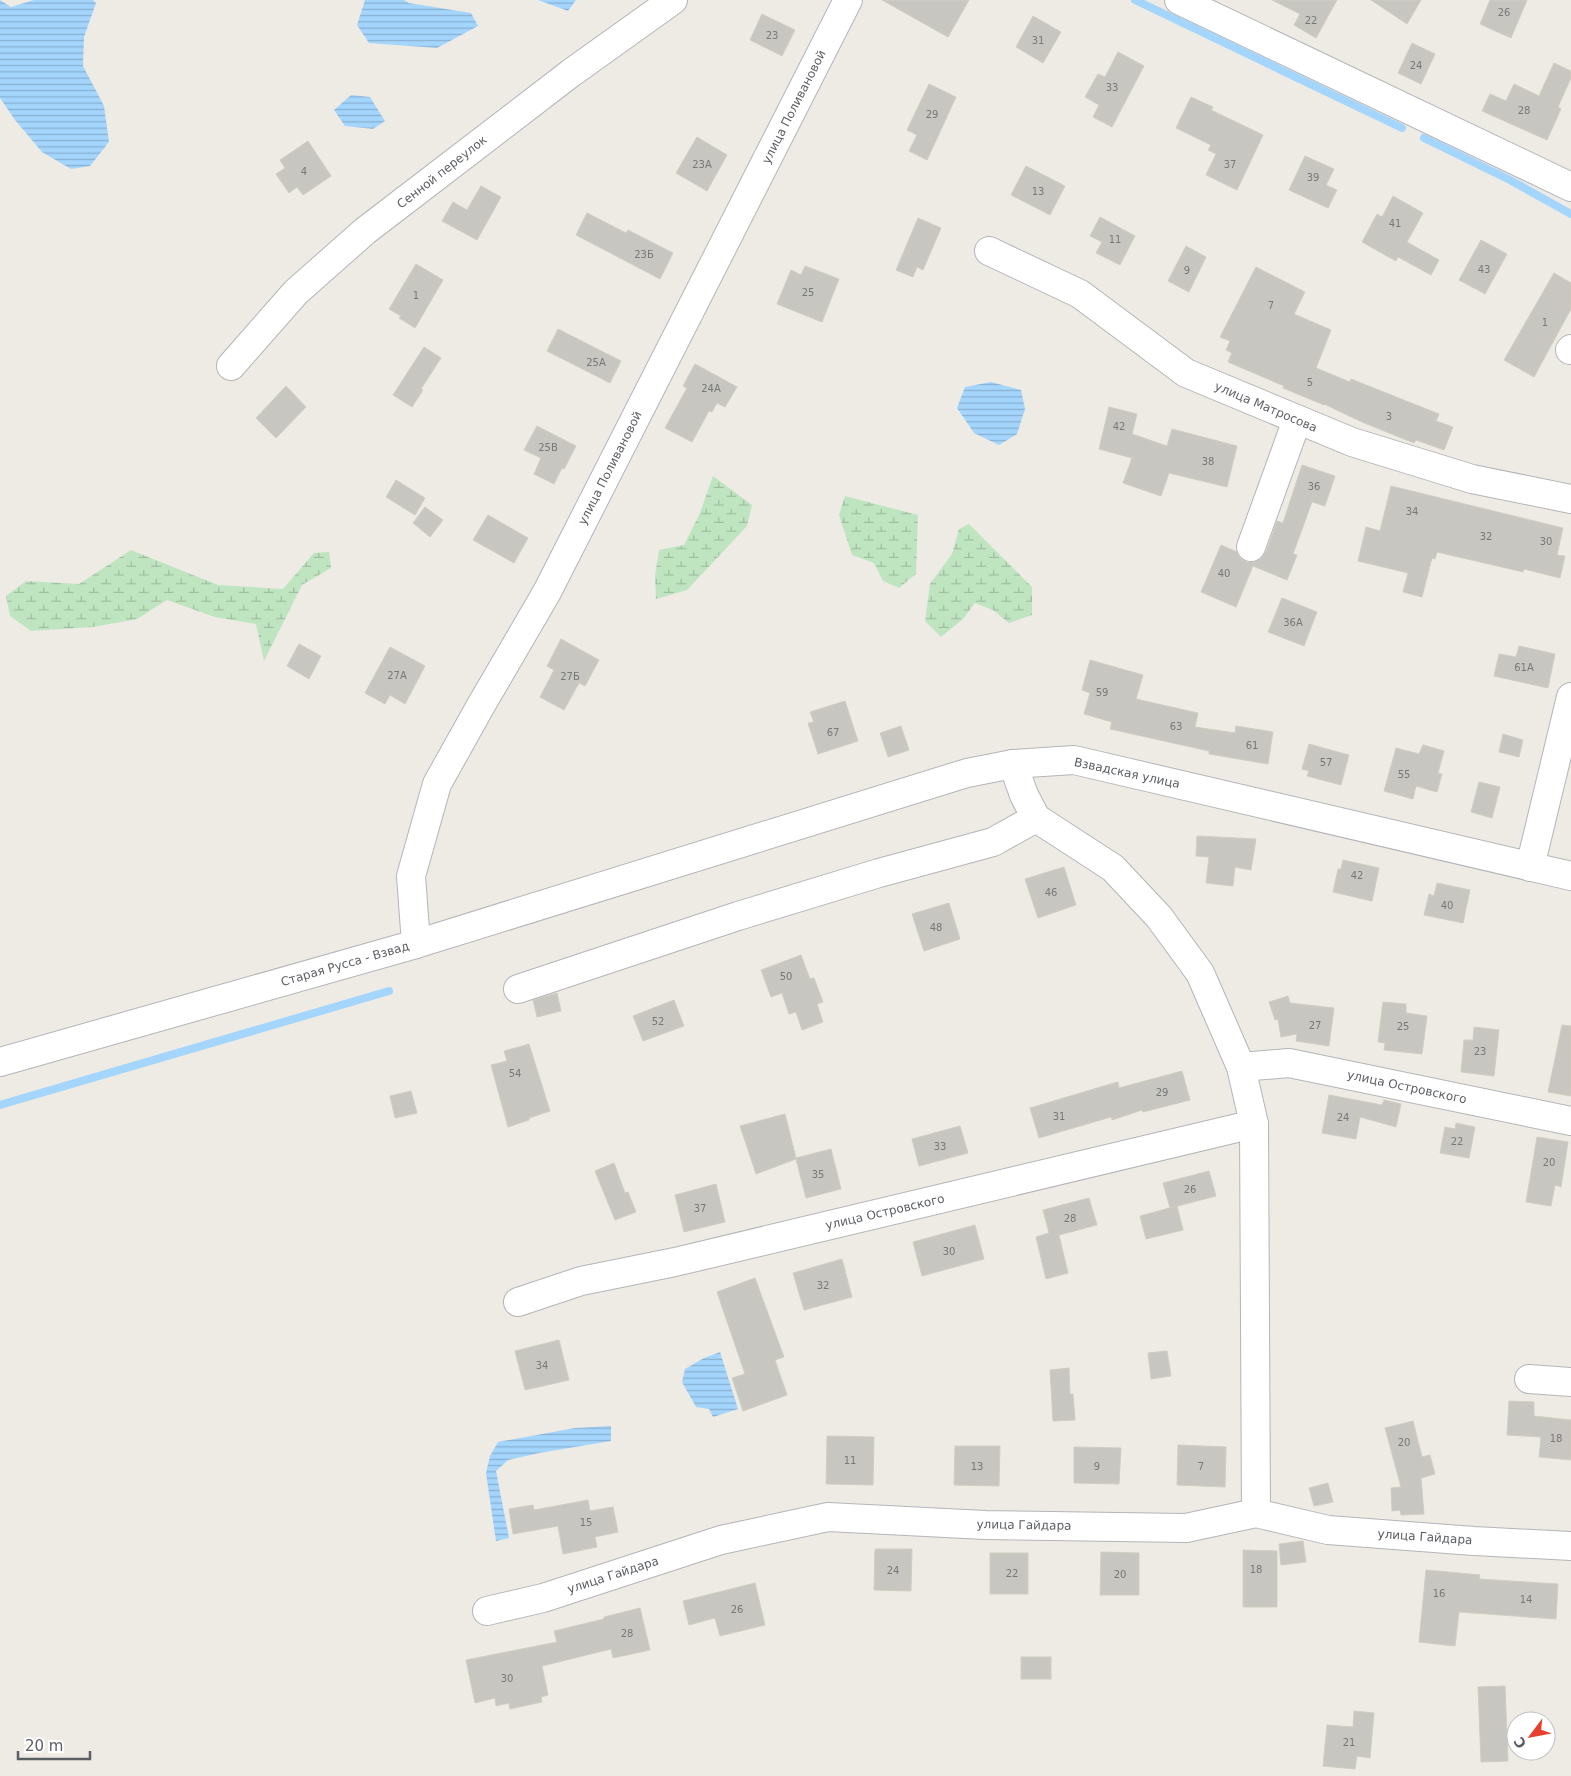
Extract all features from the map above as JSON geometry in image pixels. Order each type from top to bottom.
[{"type":"street","name":"Сенной переулок","points":[[231,366],[296,292],[365,231],[571,73],[673,0]]},
{"type":"street","name":"улица Поливановой","points":[[416,944],[411,876],[437,784],[547,592],[848,0]]},
{"type":"street","points":[[1179,0],[1571,187]]},
{"type":"street","name":"улица Матросова","points":[[989,251],[1080,294],[1186,373],[1352,442],[1472,480],[1571,499]]},
{"type":"street","points":[[1251,546],[1297,420]]},
{"type":"street","points":[[1530,867],[1571,697]]},
{"type":"street","name":"Взвадская улица","points":[[688,860],[967,773],[1013,764],[1074,760],[1571,876]]},
{"type":"street","points":[[1013,764],[1024,795],[1036,818],[1113,868],[1159,917],[1200,973],[1241,1068],[1254,1124],[1256,1513]]},
{"type":"street","points":[[518,989],[738,916],[879,873],[993,842],[1036,818]]},
{"type":"street","name":"Старая Русса - Взвад","points":[[0,1062],[416,944],[688,860]]},
{"type":"street","name":"улица Островского","points":[[1241,1068],[1290,1062],[1571,1121]]},
{"type":"street","name":"улица Островского","points":[[518,1302],[581,1281],[675,1262],[1254,1124]]},
{"type":"street","points":[[1529,1379],[1571,1382]]},
{"type":"street","name":"улица Гайдара","points":[[487,1611],[543,1598],[721,1540],[828,1516],[985,1525],[1186,1528],[1256,1513],[1328,1530],[1571,1546]]},
{"type":"green space","points":[[713,476],[752,505],[747,526],[687,590],[656,599],[655,576],[659,550],[684,545],[700,513]]},
{"type":"green space","points":[[845,496],[918,515],[916,574],[899,588],[883,581],[874,563],[852,555],[839,515]]},
{"type":"green space","points":[[969,524],[1032,587],[1032,615],[1009,623],[993,610],[975,603],[963,619],[941,637],[925,621],[930,584],[952,554],[959,529]]},
{"type":"green space","points":[[131,550],[218,585],[283,589],[314,553],[329,552],[331,568],[302,585],[264,661],[256,624],[215,617],[167,600],[137,619],[93,627],[31,631],[10,616],[6,596],[26,581],[79,584]]},
{"type":"water","points":[[0,0],[11,7],[34,0],[93,0],[96,3],[84,37],[83,66],[104,106],[109,142],[90,166],[71,169],[42,152],[15,120],[0,98]]},
{"type":"water","points":[[365,0],[404,0],[409,3],[471,13],[478,26],[437,48],[369,43],[357,25]]},
{"type":"water","points":[[538,0],[576,0],[568,11]]},
{"type":"water","points":[[351,95],[370,97],[385,121],[373,129],[345,126],[334,110]]},
{"type":"water","points":[[991,382],[1021,390],[1025,409],[1017,434],[999,445],[974,433],[957,408],[965,387]]},
{"type":"water","points":[[720,1352],[738,1409],[713,1417],[709,1409],[696,1407],[682,1382],[685,1369],[704,1358]]},
{"type":"water","points":[[611,1426],[611,1441],[508,1460],[496,1471],[509,1538],[496,1541],[486,1473],[490,1456],[498,1442],[575,1428]]},
{"type":"building","points":[[882,0],[969,0],[948,37]]},
{"type":"building","points":[[1272,0],[1337,0],[1316,38],[1294,25],[1300,14]]},
{"type":"building","points":[[1371,0],[1421,0],[1407,24]]},
{"type":"building","points":[[1490,0],[1527,0],[1511,38],[1480,24]]},
{"type":"building","points":[[762,14],[795,30],[782,56],[750,40]]},
{"type":"building","points":[[1033,16],[1061,32],[1043,63],[1016,47]]},
{"type":"building","points":[[1412,43],[1435,54],[1421,84],[1398,73]]},
{"type":"building","points":[[1118,52],[1144,66],[1112,127],[1093,117],[1099,105],[1085,97],[1098,74],[1105,77]]},
{"type":"building","points":[[1554,63],[1571,71],[1571,78],[1558,107],[1561,109],[1547,140],[1482,111],[1490,94],[1506,101],[1514,84],[1539,96]]},
{"type":"building","points":[[929,84],[956,97],[927,160],[909,151],[917,135],[907,130]]},
{"type":"building","points":[[1191,97],[1213,107],[1211,110],[1263,135],[1237,190],[1206,175],[1216,154],[1208,150],[1211,145],[1176,128]]},
{"type":"building","points":[[697,137],[727,155],[707,191],[676,173]]},
{"type":"building","points":[[308,141],[331,176],[303,195],[297,187],[289,193],[276,174],[285,168],[280,160]]},
{"type":"building","points":[[1305,156],[1334,169],[1326,185],[1337,190],[1328,208],[1289,190]]},
{"type":"building","points":[[1026,166],[1065,186],[1050,215],[1011,195]]},
{"type":"building","points":[[481,186],[501,197],[477,240],[442,221],[453,202],[467,210]]},
{"type":"building","points":[[1393,196],[1423,213],[1407,242],[1439,260],[1431,275],[1398,257],[1396,261],[1362,242],[1377,214],[1382,217]]},
{"type":"building","points":[[587,213],[626,233],[628,230],[673,253],[660,279],[576,235]]},
{"type":"building","points":[[1100,217],[1135,236],[1120,265],[1096,253],[1102,242],[1090,236]]},
{"type":"building","points":[[918,218],[941,228],[923,270],[917,267],[913,277],[896,270]]},
{"type":"building","points":[[1481,240],[1507,254],[1485,294],[1459,280]]},
{"type":"building","points":[[1186,246],[1206,257],[1189,292],[1168,281]]},
{"type":"building","points":[[416,264],[443,280],[415,328],[389,309]]},
{"type":"building","points":[[805,266],[839,279],[822,322],[777,304],[791,270],[801,275]]},
{"type":"building","points":[[1256,267],[1305,292],[1294,314],[1331,330],[1316,368],[1350,382],[1351,379],[1439,414],[1436,421],[1453,427],[1444,450],[1416,440],[1414,443],[1362,422],[1228,362],[1232,353],[1226,350],[1230,341],[1220,337]]},
{"type":"building","points":[[1554,273],[1571,283],[1571,309],[1534,377],[1504,360]]},
{"type":"building","points":[[558,329],[621,361],[610,383],[547,351]]},
{"type":"building","points":[[424,347],[441,358],[412,407],[393,395]]},
{"type":"building","points":[[695,364],[737,387],[725,407],[717,403],[712,412],[709,411],[692,442],[665,428],[687,388],[683,386]]},
{"type":"building","points":[[286,386],[306,407],[276,438],[256,418]]},
{"type":"building","points":[[1109,407],[1137,414],[1132,434],[1167,446],[1172,429],[1237,446],[1227,487],[1169,473],[1161,496],[1123,483],[1132,458],[1099,449]]},
{"type":"building","points":[[537,426],[576,446],[554,484],[534,474],[541,458],[524,450]]},
{"type":"building","points":[[1302,465],[1335,476],[1325,506],[1312,502],[1293,554],[1297,555],[1287,580],[1253,566],[1236,607],[1201,592],[1221,545],[1237,552],[1239,557],[1246,562],[1254,562],[1261,559],[1266,552],[1277,521],[1283,523]]},
{"type":"building","points":[[396,480],[425,498],[415,515],[386,497]]},
{"type":"building","points":[[1391,486],[1563,528],[1557,555],[1565,556],[1560,578],[1524,569],[1523,572],[1437,552],[1435,559],[1432,558],[1422,597],[1403,592],[1408,573],[1358,561],[1366,527],[1380,531]]},
{"type":"building","points":[[425,507],[443,520],[430,537],[413,523]]},
{"type":"building","points":[[488,515],[528,538],[514,563],[473,540]]},
{"type":"building","points":[[1282,598],[1317,612],[1304,646],[1268,632]]},
{"type":"building","points":[[561,639],[599,660],[585,686],[579,683],[564,710],[540,697],[554,670],[547,666]]},
{"type":"building","points":[[299,644],[321,656],[309,679],[287,666]]},
{"type":"building","points":[[1519,646],[1555,654],[1548,688],[1494,676],[1499,654],[1516,657]]},
{"type":"building","points":[[390,647],[425,666],[405,704],[390,695],[385,704],[365,693]]},
{"type":"building","points":[[1090,660],[1143,675],[1136,699],[1198,713],[1195,727],[1235,733],[1236,726],[1273,732],[1268,764],[1209,754],[1209,751],[1110,729],[1112,722],[1084,714],[1090,693],[1082,690]]},
{"type":"building","points":[[845,701],[858,741],[818,754],[808,723],[814,722],[810,712]]},
{"type":"building","points":[[901,726],[909,750],[888,757],[880,733]]},
{"type":"building","points":[[1503,734],[1523,740],[1519,757],[1499,752]]},
{"type":"building","points":[[1309,744],[1349,755],[1341,785],[1307,776],[1309,771],[1302,769]]},
{"type":"building","points":[[1423,745],[1444,751],[1438,773],[1442,774],[1437,792],[1416,786],[1413,799],[1384,791],[1396,748],[1419,754]]},
{"type":"building","points":[[1479,782],[1500,787],[1492,818],[1471,812]]},
{"type":"building","points":[[1197,836],[1256,839],[1251,870],[1235,867],[1233,886],[1206,883],[1209,857],[1196,856]]},
{"type":"building","points":[[1343,860],[1379,868],[1372,901],[1333,892],[1338,869],[1341,869]]},
{"type":"building","points":[[1064,867],[1076,905],[1038,918],[1025,879]]},
{"type":"building","points":[[1437,883],[1470,890],[1463,923],[1424,915],[1429,894],[1434,896]]},
{"type":"building","points":[[949,903],[960,939],[924,951],[912,914]]},
{"type":"building","points":[[801,955],[810,979],[814,978],[823,1002],[817,1004],[823,1022],[802,1030],[796,1012],[789,1014],[782,993],[771,997],[761,970]]},
{"type":"building","points":[[557,993],[561,1011],[537,1017],[533,1000]]},
{"type":"building","points":[[1288,996],[1290,1003],[1334,1008],[1329,1046],[1296,1041],[1297,1034],[1281,1037],[1278,1019],[1275,1020],[1269,1002]]},
{"type":"building","points":[[674,1000],[684,1026],[643,1041],[633,1016]]},
{"type":"building","points":[[1383,1002],[1406,1004],[1406,1013],[1427,1016],[1422,1054],[1384,1050],[1385,1043],[1378,1042]]},
{"type":"building","points":[[1562,1025],[1571,1026],[1571,1096],[1548,1092]]},
{"type":"building","points":[[1474,1027],[1499,1030],[1494,1076],[1461,1072],[1464,1040],[1473,1040]]},
{"type":"building","points":[[529,1044],[550,1111],[508,1127],[491,1065],[507,1061],[504,1051]]},
{"type":"building","points":[[1182,1071],[1190,1100],[1143,1112],[1142,1110],[1112,1120],[1111,1117],[1039,1138],[1030,1108],[1118,1082],[1119,1088]]},
{"type":"building","points":[[411,1091],[417,1113],[395,1118],[390,1096]]},
{"type":"building","points":[[1329,1095],[1382,1105],[1384,1100],[1401,1104],[1396,1127],[1360,1117],[1356,1139],[1322,1133]]},
{"type":"building","points":[[785,1114],[796,1158],[831,1149],[841,1189],[806,1198],[796,1159],[756,1174],[740,1126]]},
{"type":"building","points":[[1456,1123],[1475,1127],[1469,1158],[1440,1153],[1445,1127],[1455,1129]]},
{"type":"building","points":[[960,1126],[968,1153],[919,1166],[912,1139]]},
{"type":"building","points":[[1537,1137],[1568,1142],[1561,1187],[1555,1185],[1551,1206],[1526,1202]]},
{"type":"building","points":[[614,1163],[625,1193],[628,1192],[636,1212],[615,1220],[595,1171]]},
{"type":"building","points":[[1209,1171],[1216,1196],[1170,1208],[1163,1183]]},
{"type":"building","points":[[716,1184],[725,1222],[684,1232],[675,1195]]},
{"type":"building","points":[[1089,1198],[1097,1225],[1059,1235],[1068,1273],[1046,1279],[1036,1237],[1049,1233],[1043,1210]]},
{"type":"building","points":[[1177,1206],[1183,1230],[1146,1239],[1140,1216]]},
{"type":"building","points":[[975,1225],[984,1259],[922,1276],[913,1242]]},
{"type":"building","points":[[842,1259],[852,1297],[804,1310],[793,1273]]},
{"type":"building","points":[[755,1278],[784,1357],[775,1360],[787,1395],[743,1411],[732,1378],[745,1374],[717,1292]]},
{"type":"building","points":[[559,1340],[569,1380],[525,1390],[515,1351]]},
{"type":"building","points":[[1167,1351],[1171,1376],[1151,1379],[1148,1353]]},
{"type":"building","points":[[1069,1368],[1070,1394],[1073,1394],[1075,1420],[1053,1421],[1050,1370]]},
{"type":"building","points":[[1509,1401],[1534,1402],[1534,1416],[1571,1420],[1571,1460],[1539,1457],[1541,1437],[1507,1435]]},
{"type":"building","points":[[1413,1421],[1422,1457],[1430,1455],[1435,1474],[1421,1478],[1424,1514],[1401,1515],[1400,1510],[1392,1511],[1391,1488],[1401,1487],[1385,1428]]},
{"type":"building","points":[[827,1436],[874,1437],[873,1485],[826,1484]]},
{"type":"building","points":[[1178,1445],[1226,1447],[1225,1487],[1177,1485]]},
{"type":"building","points":[[955,1446],[1000,1446],[999,1486],[954,1485]]},
{"type":"building","points":[[1074,1447],[1121,1448],[1119,1484],[1074,1483]]},
{"type":"building","points":[[1328,1483],[1333,1502],[1314,1506],[1309,1488]]},
{"type":"building","points":[[588,1500],[590,1511],[613,1507],[618,1532],[595,1537],[597,1547],[563,1554],[558,1526],[513,1534],[509,1509],[533,1505],[534,1510]]},
{"type":"building","points":[[1303,1541],[1306,1562],[1281,1565],[1279,1544]]},
{"type":"building","points":[[875,1549],[912,1549],[911,1591],[874,1590]]},
{"type":"building","points":[[1243,1550],[1277,1551],[1277,1607],[1243,1607]]},
{"type":"building","points":[[1101,1552],[1139,1553],[1139,1595],[1100,1595]]},
{"type":"building","points":[[990,1553],[1028,1553],[1028,1594],[990,1594]]},
{"type":"building","points":[[1426,1570],[1480,1575],[1479,1579],[1558,1584],[1556,1619],[1459,1612],[1455,1646],[1419,1642]]},
{"type":"building","points":[[755,1583],[765,1625],[720,1636],[715,1618],[689,1625],[683,1601]]},
{"type":"building","points":[[640,1608],[650,1650],[613,1658],[611,1649],[542,1666],[548,1695],[541,1697],[542,1702],[510,1709],[509,1703],[496,1706],[495,1698],[475,1703],[466,1660],[557,1642],[554,1631]]},
{"type":"building","points":[[1021,1657],[1051,1657],[1051,1679],[1021,1679]]},
{"type":"building","points":[[1505,1686],[1506,1761],[1508,1761],[1481,1762],[1478,1687]]},
{"type":"building","points":[[1354,1711],[1374,1713],[1370,1758],[1357,1756],[1355,1769],[1323,1766],[1327,1725],[1353,1727]]},
{"type":"waterway","points":[[1135,0],[1402,128]]},
{"type":"waterway","points":[[1424,138],[1510,180],[1571,214]]},
{"type":"waterway","points":[[0,1105],[389,991]]}]
